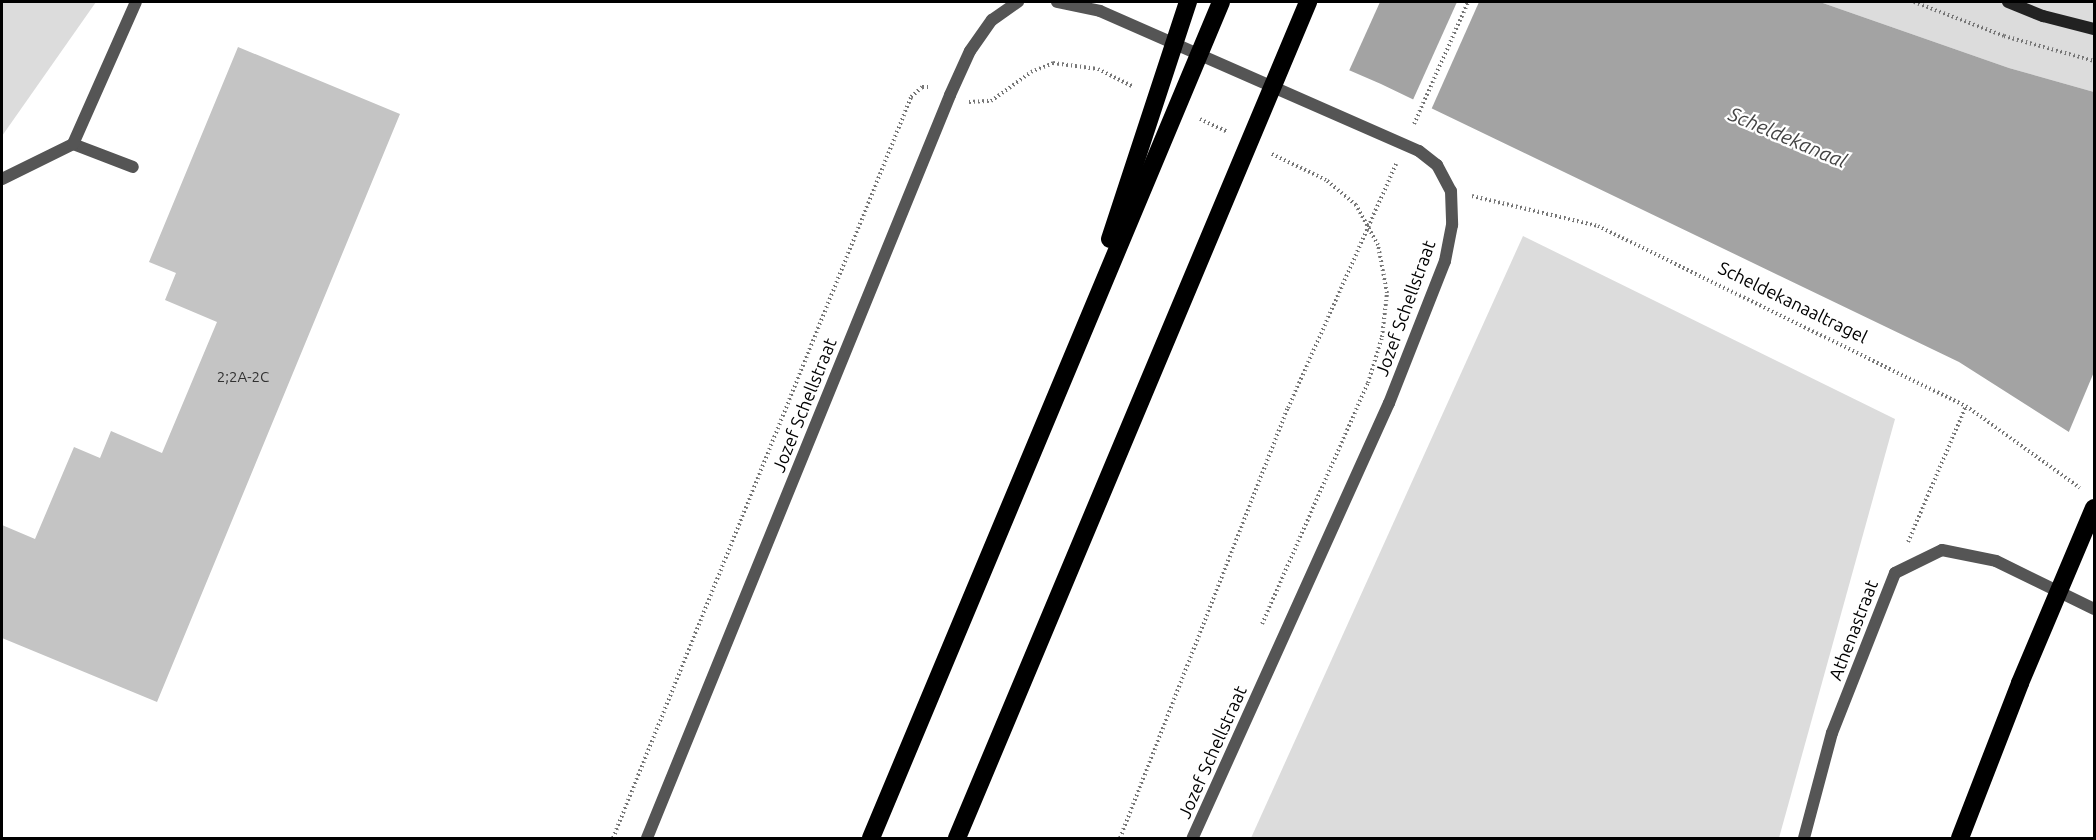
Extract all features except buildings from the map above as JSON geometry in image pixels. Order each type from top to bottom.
[{"type":"highway","points":[[1076,347],[1136,154],[1188,2]]},
{"type":"highway","points":[[871,838],[1221,2]]},
{"type":"highway","points":[[957,838],[1308,2]]},
{"type":"highway","points":[[1960,838],[2020,683],[2094,508]]},
{"type":"main road","points":[[2008,2],[2043,16],[2094,29]]},
{"type":"street","points":[[2,179],[73,144],[136,2]]},
{"type":"street","name":"Jozef Schellstraat","points":[[647,838],[950,95],[970,51],[992,20],[1018,2]]},
{"type":"street","name":"Jozef Schellstraat","points":[[1058,2],[1100,11],[1419,151],[1437,165],[1451,191],[1452,225],[1444,261],[1389,404],[1193,838]]},
{"type":"street","points":[[73,144],[133,167]]},
{"type":"street","name":"Athenastraat","points":[[1804,838],[1832,733],[1895,573],[1942,550],[1996,561],[2094,609]]},
{"type":"path","points":[[1411,130],[1468,2]]},
{"type":"path","points":[[1914,2],[2004,36],[2094,61]]},
{"type":"path","points":[[1120,838],[1288,408],[1397,162]]},
{"type":"path","name":"Scheldekanaaltragel","points":[[1451,191],[1598,226],[1966,406],[2085,491]]},
{"type":"path","points":[[1895,573],[1966,406]]},
{"type":"shaded area","points":[[2,2],[96,2],[2,136]]},
{"type":"shaded area","points":[[1820,2],[2094,2],[2094,92],[2009,68]]},
{"type":"shaded area","points":[[1523,236],[1895,419],[1779,838],[1251,838]]},
{"type":"water","name":"Scheldekanaal","points":[[1191,2],[1820,2],[2009,68],[2094,92],[2094,448],[1959,362],[1381,84]]},
{"type":"pier","points":[[1188,2],[1380,2],[1348,73]]},
{"type":"pier","points":[[1457,2],[1479,2],[1431,110],[1412,102]]},
{"type":"pier","points":[[2094,372],[2094,451],[2068,434]]}]
